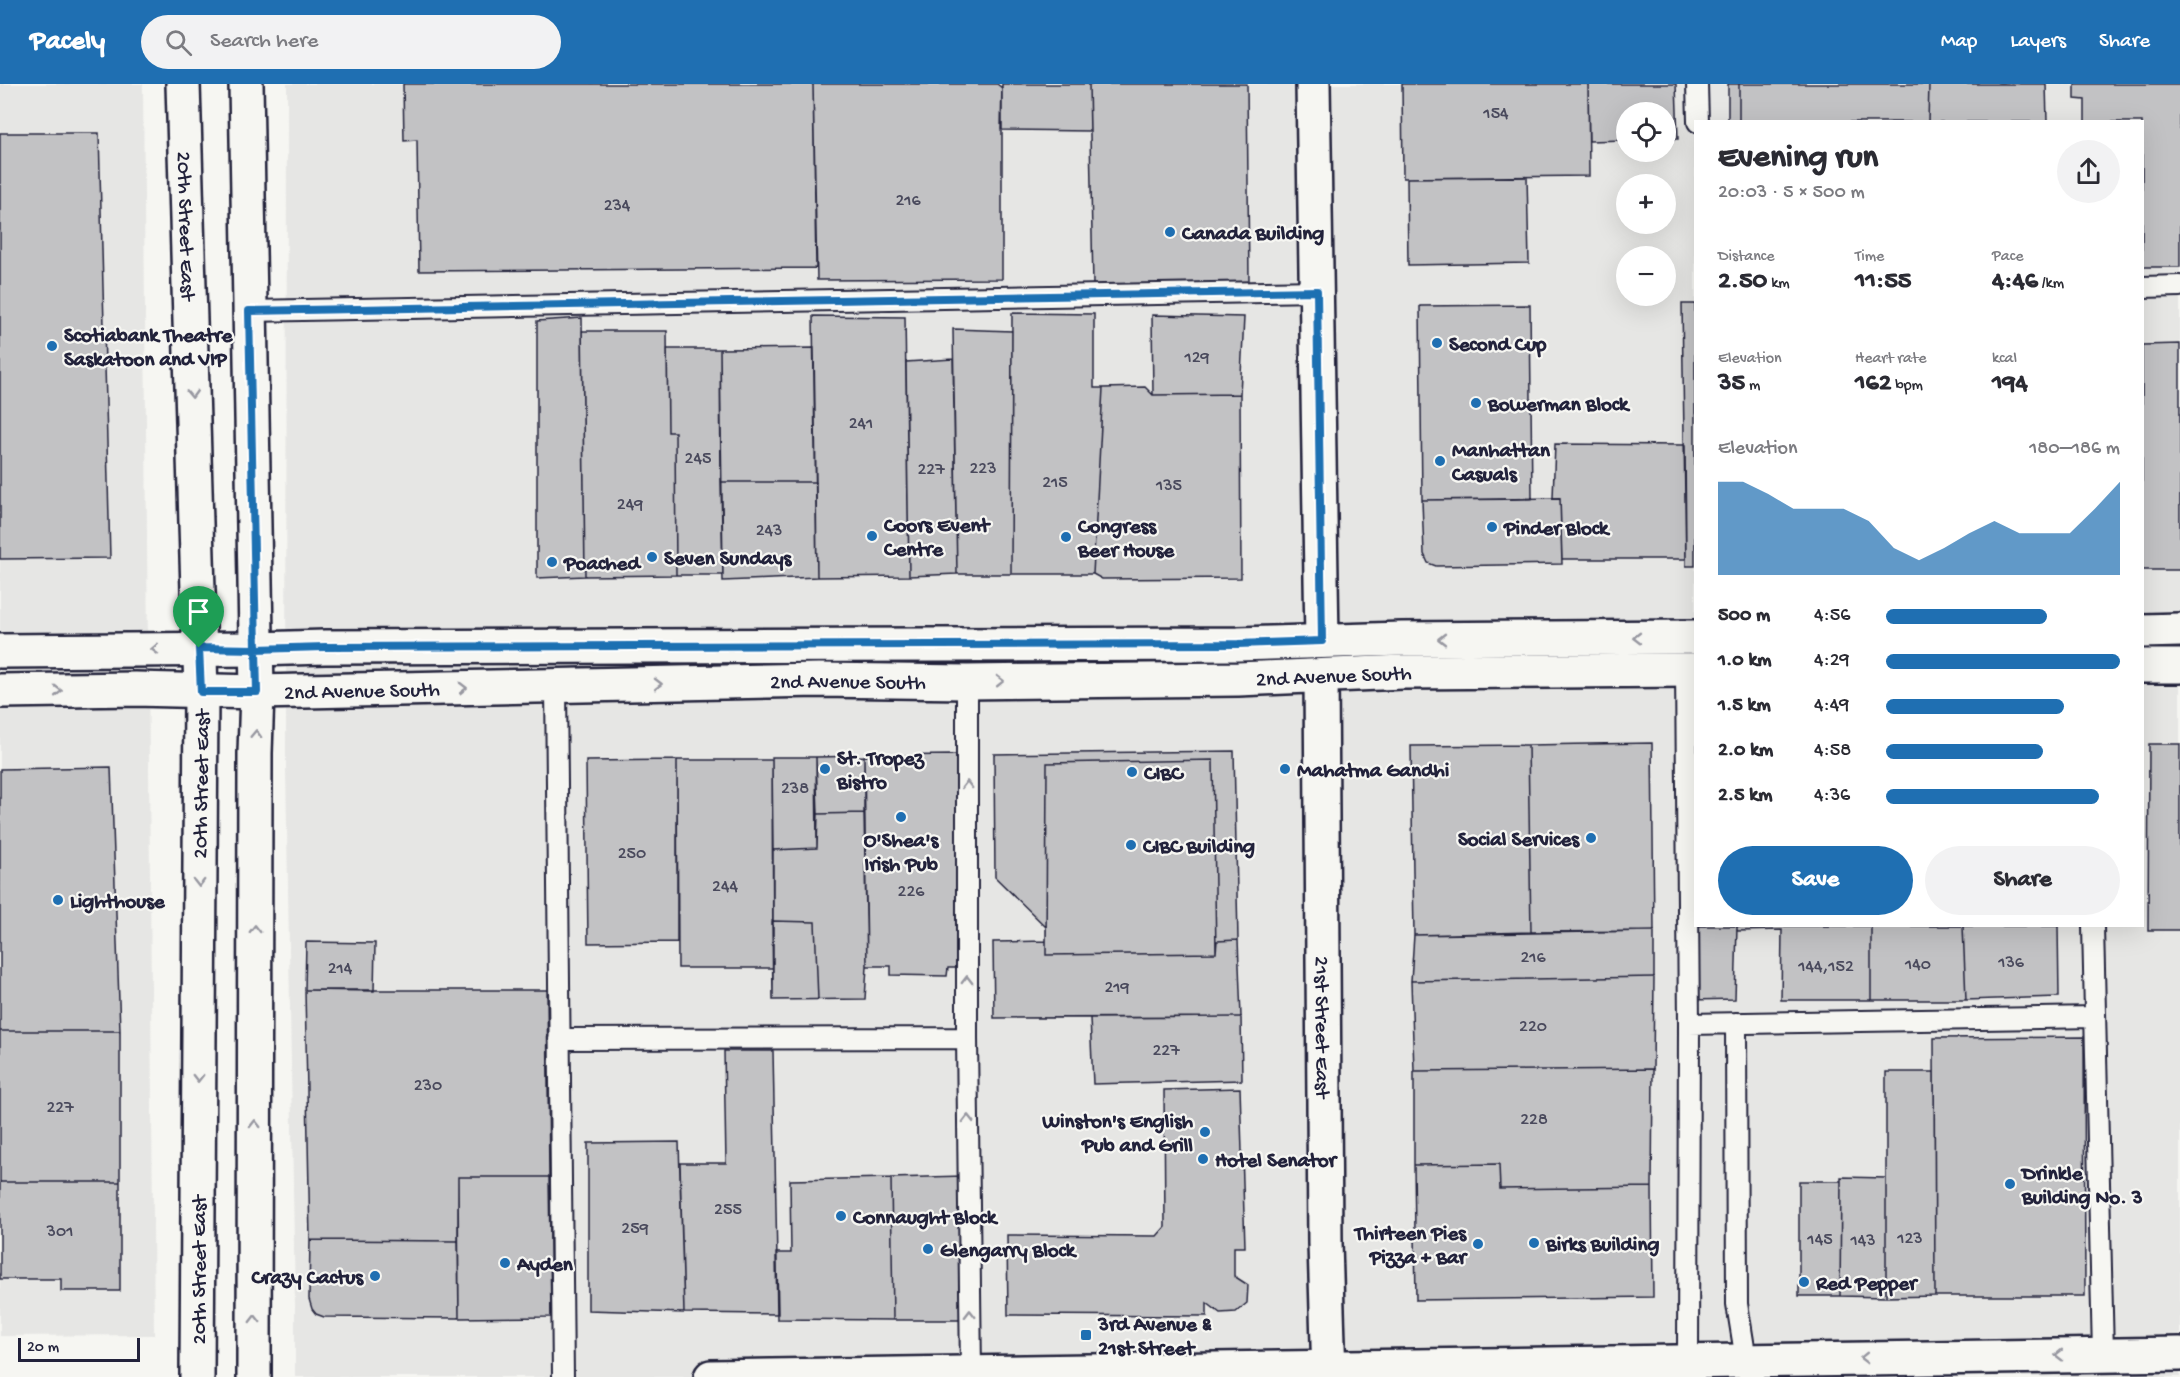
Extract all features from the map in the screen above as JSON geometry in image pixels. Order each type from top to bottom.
[{"type":"street","name":"20th Street East","points":[[183,84],[201,692],[197,1377]]},
{"type":"street","points":[[246,84],[257,692],[254,1377]]},
{"type":"street","points":[[1313,84],[1322,641]]},
{"type":"street","points":[[2144,631],[2180,630]]},
{"type":"street","name":"2nd Avenue South","points":[[0,651],[325,647],[1238,644],[1694,637]]},
{"type":"street","points":[[2144,666],[2180,666]]},
{"type":"street","name":"2nd Avenue South","points":[[0,691],[135,689],[257,692],[819,680],[967,682],[1238,679],[1403,672],[1690,670]]},
{"type":"street","name":"21st Street East","points":[[1321,676],[1325,1231],[1329,1372]]},
{"type":"street","points":[[711,1377],[971,1373],[1329,1372],[1688,1361],[2180,1353]]},
{"type":"lane","points":[[1697,84],[1698,120]]},
{"type":"lane","points":[[2144,287],[2180,286]]},
{"type":"lane","points":[[249,311],[1317,291]]},
{"type":"lane","points":[[1688,1361],[1690,670]]},
{"type":"lane","points":[[967,682],[967,1038],[971,1373]]},
{"type":"lane","points":[[556,686],[563,1377]]},
{"type":"lane","points":[[2093,927],[2103,1354]]},
{"type":"lane","points":[[1689,1024],[2094,1017]]},
{"type":"lane","points":[[1736,1023],[1737,1304],[1746,1360]]},
{"type":"lane","points":[[560,1039],[967,1038]]},
{"type":"shaded area","points":[[0,84],[143,84],[154,1335],[0,1336]]},
{"type":"shaded area","points":[[287,84],[2180,84],[2180,1377],[295,1377],[286,768]]},
{"type":"building","points":[[403,84],[813,84],[816,268],[419,271],[417,140],[404,141]]},
{"type":"building","points":[[813,84],[997,84],[1002,88],[1002,279],[817,280]]},
{"type":"building","points":[[1002,84],[1089,84],[1090,131],[1001,130]]},
{"type":"building","name":"Canada Building","points":[[1089,84],[1247,84],[1249,282],[1093,285]]},
{"type":"building","points":[[1402,84],[1588,84],[1589,176],[1403,178]]},
{"type":"building","points":[[1588,84],[1676,84],[1678,139],[1676,139],[1676,102],[1616,102],[1616,140],[1589,141]]},
{"type":"building","points":[[1728,84],[2046,84],[2047,120],[1728,120]]},
{"type":"building","points":[[1739,84],[1929,84],[1928,120],[1739,120]]},
{"type":"building","points":[[2075,84],[2180,84],[2180,267],[2144,267],[2144,120],[2085,120],[2085,100],[2075,99]]},
{"type":"building","name":"Scotiabank Theatre Saskatoon and VIP","points":[[0,133],[99,133],[110,558],[0,559]]},
{"type":"building","points":[[1527,177],[1529,263],[1408,265],[1407,178]]},
{"type":"building","points":[[1682,304],[1694,304],[1694,566],[1686,566]]},
{"type":"building","name":"Bowerman Block","points":[[1530,305],[1532,499],[1422,500],[1420,306]]},
{"type":"building","points":[[1012,313],[1094,314],[1094,388],[1103,388],[1093,574],[1011,574]]},
{"type":"building","points":[[1152,315],[1244,317],[1240,394],[1153,395]]},
{"type":"building","points":[[813,316],[905,317],[909,576],[817,577]]},
{"type":"building","points":[[582,318],[585,576],[537,578],[537,321]]},
{"type":"building","points":[[953,329],[1012,331],[1011,574],[957,574]]},
{"type":"building","points":[[582,331],[667,331],[668,432],[675,432],[676,575],[585,576]]},
{"type":"building","points":[[2180,344],[2180,570],[2144,570],[2144,345]]},
{"type":"building","points":[[814,348],[816,482],[721,482],[720,349]]},
{"type":"building","points":[[667,349],[720,349],[723,575],[676,575],[675,432],[668,432]]},
{"type":"building","points":[[953,359],[957,574],[909,576],[906,362]]},
{"type":"building","points":[[1145,387],[1153,395],[1240,394],[1241,578],[1102,579],[1093,574],[1103,388]]},
{"type":"building","points":[[1555,444],[1685,445],[1686,559],[1562,559],[1560,498],[1553,498]]},
{"type":"building","points":[[721,482],[816,482],[817,577],[723,581]]},
{"type":"building","name":"Pinder Block","points":[[1560,498],[1562,564],[1436,566],[1428,563],[1424,554],[1422,500]]},
{"type":"building","name":"Social Services","points":[[1652,743],[1654,931],[1531,932],[1528,745]]},
{"type":"building","points":[[2149,744],[2180,744],[2180,930],[2148,930]]},
{"type":"building","points":[[1528,745],[1531,932],[1414,935],[1411,746]]},
{"type":"building","name":"CIBC Building","points":[[1234,751],[1238,940],[1217,941],[1216,953],[1046,955],[1046,927],[995,877],[994,754]]},
{"type":"building","points":[[956,755],[957,968],[948,968],[947,976],[891,975],[891,966],[867,966],[864,756]]},
{"type":"building","points":[[864,756],[864,813],[818,814],[816,757]]},
{"type":"building","points":[[772,757],[816,757],[817,848],[773,850]]},
{"type":"building","points":[[677,760],[677,942],[588,943],[586,761]]},
{"type":"building","points":[[677,760],[772,760],[773,968],[678,968]]},
{"type":"building","name":"CIBC Building","points":[[1213,760],[1216,953],[1046,955],[1047,763]]},
{"type":"building","name":"Lighthouse","points":[[111,767],[120,1031],[0,1031],[0,769]]},
{"type":"building","points":[[864,813],[867,966],[865,999],[773,1000],[773,850],[817,848],[818,814]]},
{"type":"building","points":[[772,921],[815,922],[818,1000],[773,1000]]},
{"type":"building","points":[[1695,927],[1737,927],[1735,999],[1692,1000]]},
{"type":"building","points":[[1737,927],[1871,927],[1871,1000],[1781,1000],[1782,930],[1737,931]]},
{"type":"building","points":[[1871,927],[1963,927],[1966,1000],[1871,1000]]},
{"type":"building","points":[[1963,927],[2058,927],[2059,997],[1966,1000]]},
{"type":"building","points":[[1654,931],[1654,977],[1411,981],[1414,935]]},
{"type":"building","points":[[1238,940],[1241,1017],[994,1018],[993,942],[1046,941],[1046,955],[1216,953],[1217,941]]},
{"type":"building","points":[[306,942],[375,943],[374,991],[305,990]]},
{"type":"building","points":[[1654,977],[1653,1069],[1414,1071],[1411,981]]},
{"type":"building","points":[[305,990],[547,990],[549,1177],[458,1177],[458,1241],[310,1240]]},
{"type":"building","points":[[1241,1017],[1242,1080],[1093,1084],[1090,1018]]},
{"type":"building","points":[[0,1031],[120,1031],[120,1182],[0,1182]]},
{"type":"building","name":"Drinkle Building No. 3","points":[[2084,1037],[2085,1296],[1935,1296],[1934,1038]]},
{"type":"building","points":[[724,1051],[773,1051],[778,1314],[684,1313],[680,1163],[726,1163]]},
{"type":"building","points":[[1653,1069],[1652,1187],[1500,1189],[1499,1164],[1414,1165],[1414,1071]]},
{"type":"building","points":[[1886,1072],[1934,1072],[1935,1296],[1886,1297]]},
{"type":"building","name":"Hotel Senator","points":[[1240,1088],[1245,1247],[1234,1247],[1234,1276],[1248,1285],[1247,1303],[1236,1312],[1220,1313],[1207,1303],[1207,1316],[1008,1315],[1007,1235],[1157,1236],[1165,1227],[1164,1090]]},
{"type":"building","points":[[679,1142],[684,1313],[588,1310],[588,1143]]},
{"type":"building","name":"Birks Building","points":[[1499,1164],[1500,1189],[1652,1187],[1653,1297],[1416,1300],[1414,1165]]},
{"type":"building","name":"Glengarry Block","points":[[963,1176],[964,1320],[893,1320],[891,1178]]},
{"type":"building","points":[[458,1177],[549,1177],[551,1317],[459,1318]]},
{"type":"building","points":[[1841,1177],[1886,1178],[1886,1297],[1840,1296]]},
{"type":"building","name":"Connaught Block","points":[[891,1178],[893,1320],[777,1319],[776,1253],[791,1253],[790,1180]]},
{"type":"building","points":[[1799,1181],[1841,1181],[1840,1296],[1799,1296]]},
{"type":"building","points":[[0,1182],[120,1182],[120,1291],[61,1291],[61,1279],[0,1279]]},
{"type":"building","points":[[310,1240],[458,1241],[459,1318],[324,1317],[316,1314],[309,1299]]},
{"type":"place","name":"Canada Building","points":[[1170,232]]},
{"type":"place","name":"Second Cup","points":[[1437,343]]},
{"type":"place","name":"Scotiabank Theatre Saskatoon and VIP","points":[[52,346]]},
{"type":"place","name":"Bowerman Block","points":[[1476,403]]},
{"type":"place","name":"Manhattan Casuals","points":[[1440,461]]},
{"type":"place","name":"Pinder Block","points":[[1492,527]]},
{"type":"place","name":"Coors Event Centre","points":[[872,536]]},
{"type":"place","name":"Congress Beer House","points":[[1066,537]]},
{"type":"place","name":"Seven Sundays","points":[[652,557]]},
{"type":"place","name":"Poached","points":[[552,562]]},
{"type":"place","name":"St. Tropez Bistro","points":[[825,769]]},
{"type":"place","name":"Mahatma Gandhi","points":[[1285,769]]},
{"type":"place","name":"CIBC","points":[[1132,772]]},
{"type":"place","name":"O'Shea's Irish Pub","points":[[901,817]]},
{"type":"place","name":"Social Services","points":[[1591,838]]},
{"type":"place","name":"CIBC Building","points":[[1131,845]]},
{"type":"place","name":"Lighthouse","points":[[58,900]]},
{"type":"place","name":"Winston's English Pub and Grill","points":[[1205,1132]]},
{"type":"place","name":"Hotel Senator","points":[[1203,1159]]},
{"type":"place","name":"Drinkle Building No. 3","points":[[2010,1184]]},
{"type":"place","name":"Connaught Block","points":[[841,1216]]},
{"type":"place","name":"Birks Building","points":[[1534,1243]]},
{"type":"place","name":"Thirteen Pies Pizza + Bar","points":[[1478,1244]]},
{"type":"place","name":"Glengarry Block","points":[[928,1249]]},
{"type":"place","name":"Ayden","points":[[505,1263]]},
{"type":"place","name":"Crazy Cactus","points":[[375,1276]]},
{"type":"place","name":"Red Pepper","points":[[1804,1282]]},
{"type":"place","name":"3rd Avenue & 21st Street","points":[[1086,1335]]},
{"type":"route","points":[[199,648],[201,692],[257,692],[256,649],[1238,644],[1322,641],[1317,291],[249,311],[256,649],[199,648]]}]
